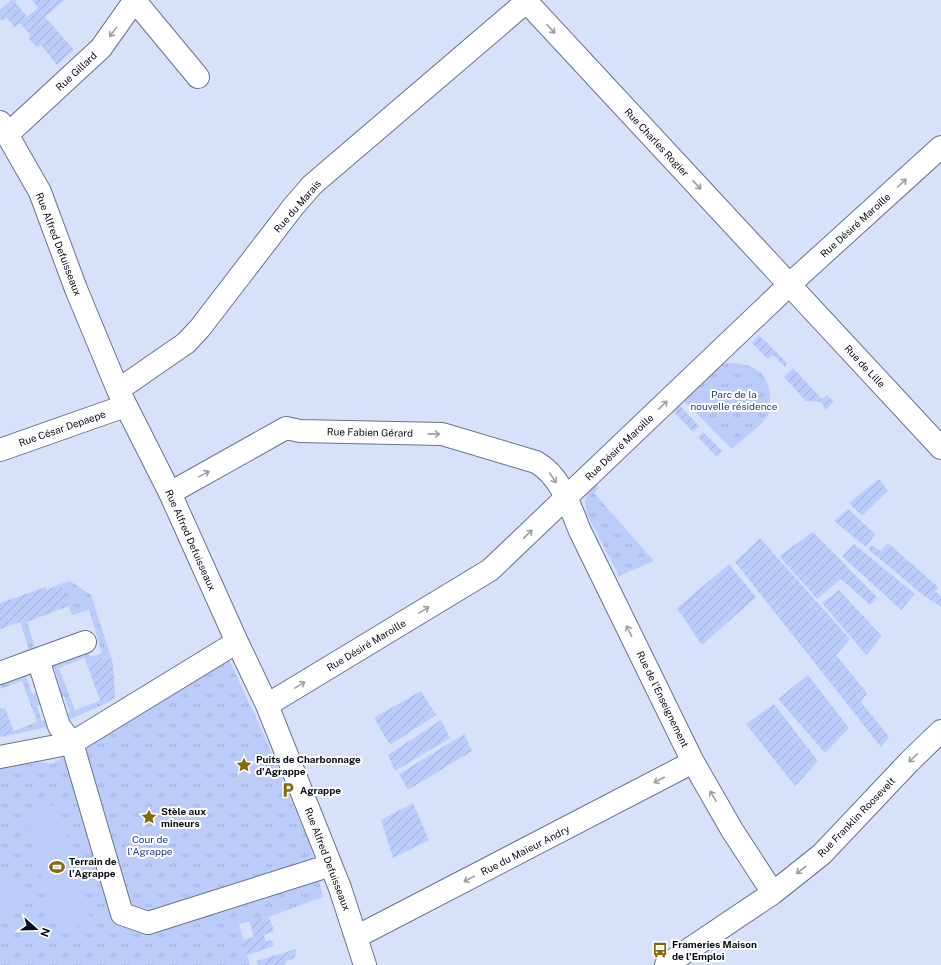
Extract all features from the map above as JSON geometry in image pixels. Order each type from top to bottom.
[{"type":"street","points":[[135,0],[198,77]]},
{"type":"street","name":"Rue Gillard","points":[[4,128],[101,48],[135,0]]},
{"type":"street","name":"Rue Charles Rogier","points":[[526,1],[790,284]]},
{"type":"street","name":"Rue du Marais","points":[[121,398],[186,343],[200,328],[292,207],[312,185],[526,1]]},
{"type":"street","name":"Rue Alfred Defuisseaux","points":[[4,128],[40,192],[76,289],[121,398],[170,493],[267,705],[331,865],[365,965]]},
{"type":"street","name":"Rue Désiré Maroille","points":[[267,705],[490,570],[790,284],[941,147]]},
{"type":"street","name":"Rue de Lille","points":[[790,284],[941,448]]},
{"type":"street","name":"Rue César Depaepe","points":[[0,450],[121,398]]},
{"type":"street","name":"Rue Fabien Gérard","points":[[170,493],[286,428],[300,431],[442,434],[536,462],[547,468],[567,498]]},
{"type":"street","name":"Rue de l'Enseignement","points":[[567,498],[580,531],[693,762],[732,830],[773,892]]},
{"type":"street","points":[[0,673],[85,642]]},
{"type":"street","points":[[0,757],[72,743],[237,642]]},
{"type":"street","points":[[38,659],[59,726],[72,743],[122,914],[148,923],[331,865]]},
{"type":"street","name":"Rue Franklin Roosevelt","points":[[666,965],[773,892],[822,854],[909,762],[941,732]]},
{"type":"street","name":"Rue du Maïeur Andry","points":[[356,937],[693,762]]},
{"type":"green space","points":[[11,0],[17,0],[15,2],[27,17],[38,8],[32,0],[64,0],[45,17],[74,50],[57,65],[41,45],[37,47],[28,38],[31,36],[20,23],[14,27],[7,18],[2,21],[0,18],[0,10]]},
{"type":"green space","points":[[759,335],[787,363],[785,367],[773,355],[768,359],[752,343]]},
{"type":"green space","name":"Parc de la nouvelle résidence","points":[[727,363],[744,364],[758,370],[767,382],[770,399],[767,417],[732,449],[683,400],[718,366]]},
{"type":"green space","points":[[793,368],[822,399],[827,395],[834,402],[826,410],[821,402],[806,401],[784,377]]},
{"type":"green space","points":[[679,405],[699,426],[693,432],[673,411]]},
{"type":"green space","points":[[703,432],[722,451],[717,457],[698,437]]},
{"type":"green space","points":[[879,479],[888,491],[862,516],[849,503]]},
{"type":"green space","points":[[595,484],[599,488],[594,493],[654,561],[619,576],[587,514],[585,501],[589,491]]},
{"type":"green space","points":[[848,509],[875,534],[866,547],[834,521]]},
{"type":"green space","points":[[813,532],[877,597],[870,605],[841,579],[817,599],[779,556]]},
{"type":"green space","points":[[760,538],[850,639],[836,655],[867,693],[861,702],[889,737],[881,747],[735,562]]},
{"type":"green space","points":[[888,543],[938,587],[935,591],[941,596],[941,607],[923,595],[868,549],[871,545],[881,551]]},
{"type":"green space","points":[[854,544],[915,594],[901,610],[842,556]]},
{"type":"green space","points":[[729,564],[756,597],[702,645],[677,608]]},
{"type":"green space","points":[[70,581],[91,595],[110,654],[87,665],[84,658],[59,668],[75,710],[101,700],[102,705],[66,721],[65,715],[70,713],[64,696],[59,698],[55,688],[60,686],[54,669],[47,671],[51,664],[88,652],[90,657],[102,653],[89,610],[72,615],[60,584]]},
{"type":"green space","points":[[60,584],[69,606],[27,622],[20,622],[0,629],[0,603],[46,587],[47,590]]},
{"type":"green space","points":[[839,590],[882,636],[866,655],[822,603]]},
{"type":"green space","points":[[20,622],[27,622],[35,647],[41,646],[42,649],[24,655],[23,651],[29,649]]},
{"type":"green space","points":[[110,654],[113,664],[115,698],[102,705],[87,665]]},
{"type":"green space","name":"Cour de l'Agrappe","points":[[228,657],[264,735],[310,845],[323,897],[269,917],[239,924],[250,965],[0,965],[0,768],[36,761],[52,764]]},
{"type":"green space","points":[[31,672],[32,675],[26,677],[32,694],[38,692],[43,703],[37,706],[42,721],[48,719],[52,726],[15,734],[13,731],[37,722],[22,681],[0,689],[0,681]]},
{"type":"green space","points":[[808,675],[849,728],[825,753],[778,699]]},
{"type":"green space","points":[[421,691],[436,715],[390,745],[374,718]]},
{"type":"green space","points":[[774,704],[818,761],[795,786],[746,724]]},
{"type":"green space","points":[[5,708],[15,734],[0,737],[0,709]]},
{"type":"green space","points":[[441,720],[450,738],[395,771],[388,755]]},
{"type":"green space","points":[[464,734],[472,751],[408,790],[399,774]]},
{"type":"green space","points":[[413,803],[429,840],[393,858],[381,820]]},
{"type":"green space","name":"Terrain de l'Agrappe","points":[[57,804],[91,922],[58,932],[23,814]]},
{"type":"green space","points":[[0,869],[9,872],[15,877],[19,884],[20,892],[19,900],[15,907],[9,912],[0,915]]},
{"type":"green space","points":[[269,917],[274,931],[264,935],[266,941],[272,940],[274,946],[247,955],[243,940],[254,937],[249,921]]},
{"type":"green space","points":[[296,949],[295,958],[286,961],[285,965],[258,965],[257,961]]},
{"type":"place","name":"Puits de Charbonnage d'Agrappe","points":[[244,765]]},
{"type":"place","name":"Agrappe","points":[[288,790]]},
{"type":"place","name":"Stèle aux mineurs","points":[[149,817]]},
{"type":"place","name":"Terrain de l'Agrappe","points":[[57,867]]},
{"type":"place","name":"Frameries Maison de l'Emploi","points":[[660,950]]}]
